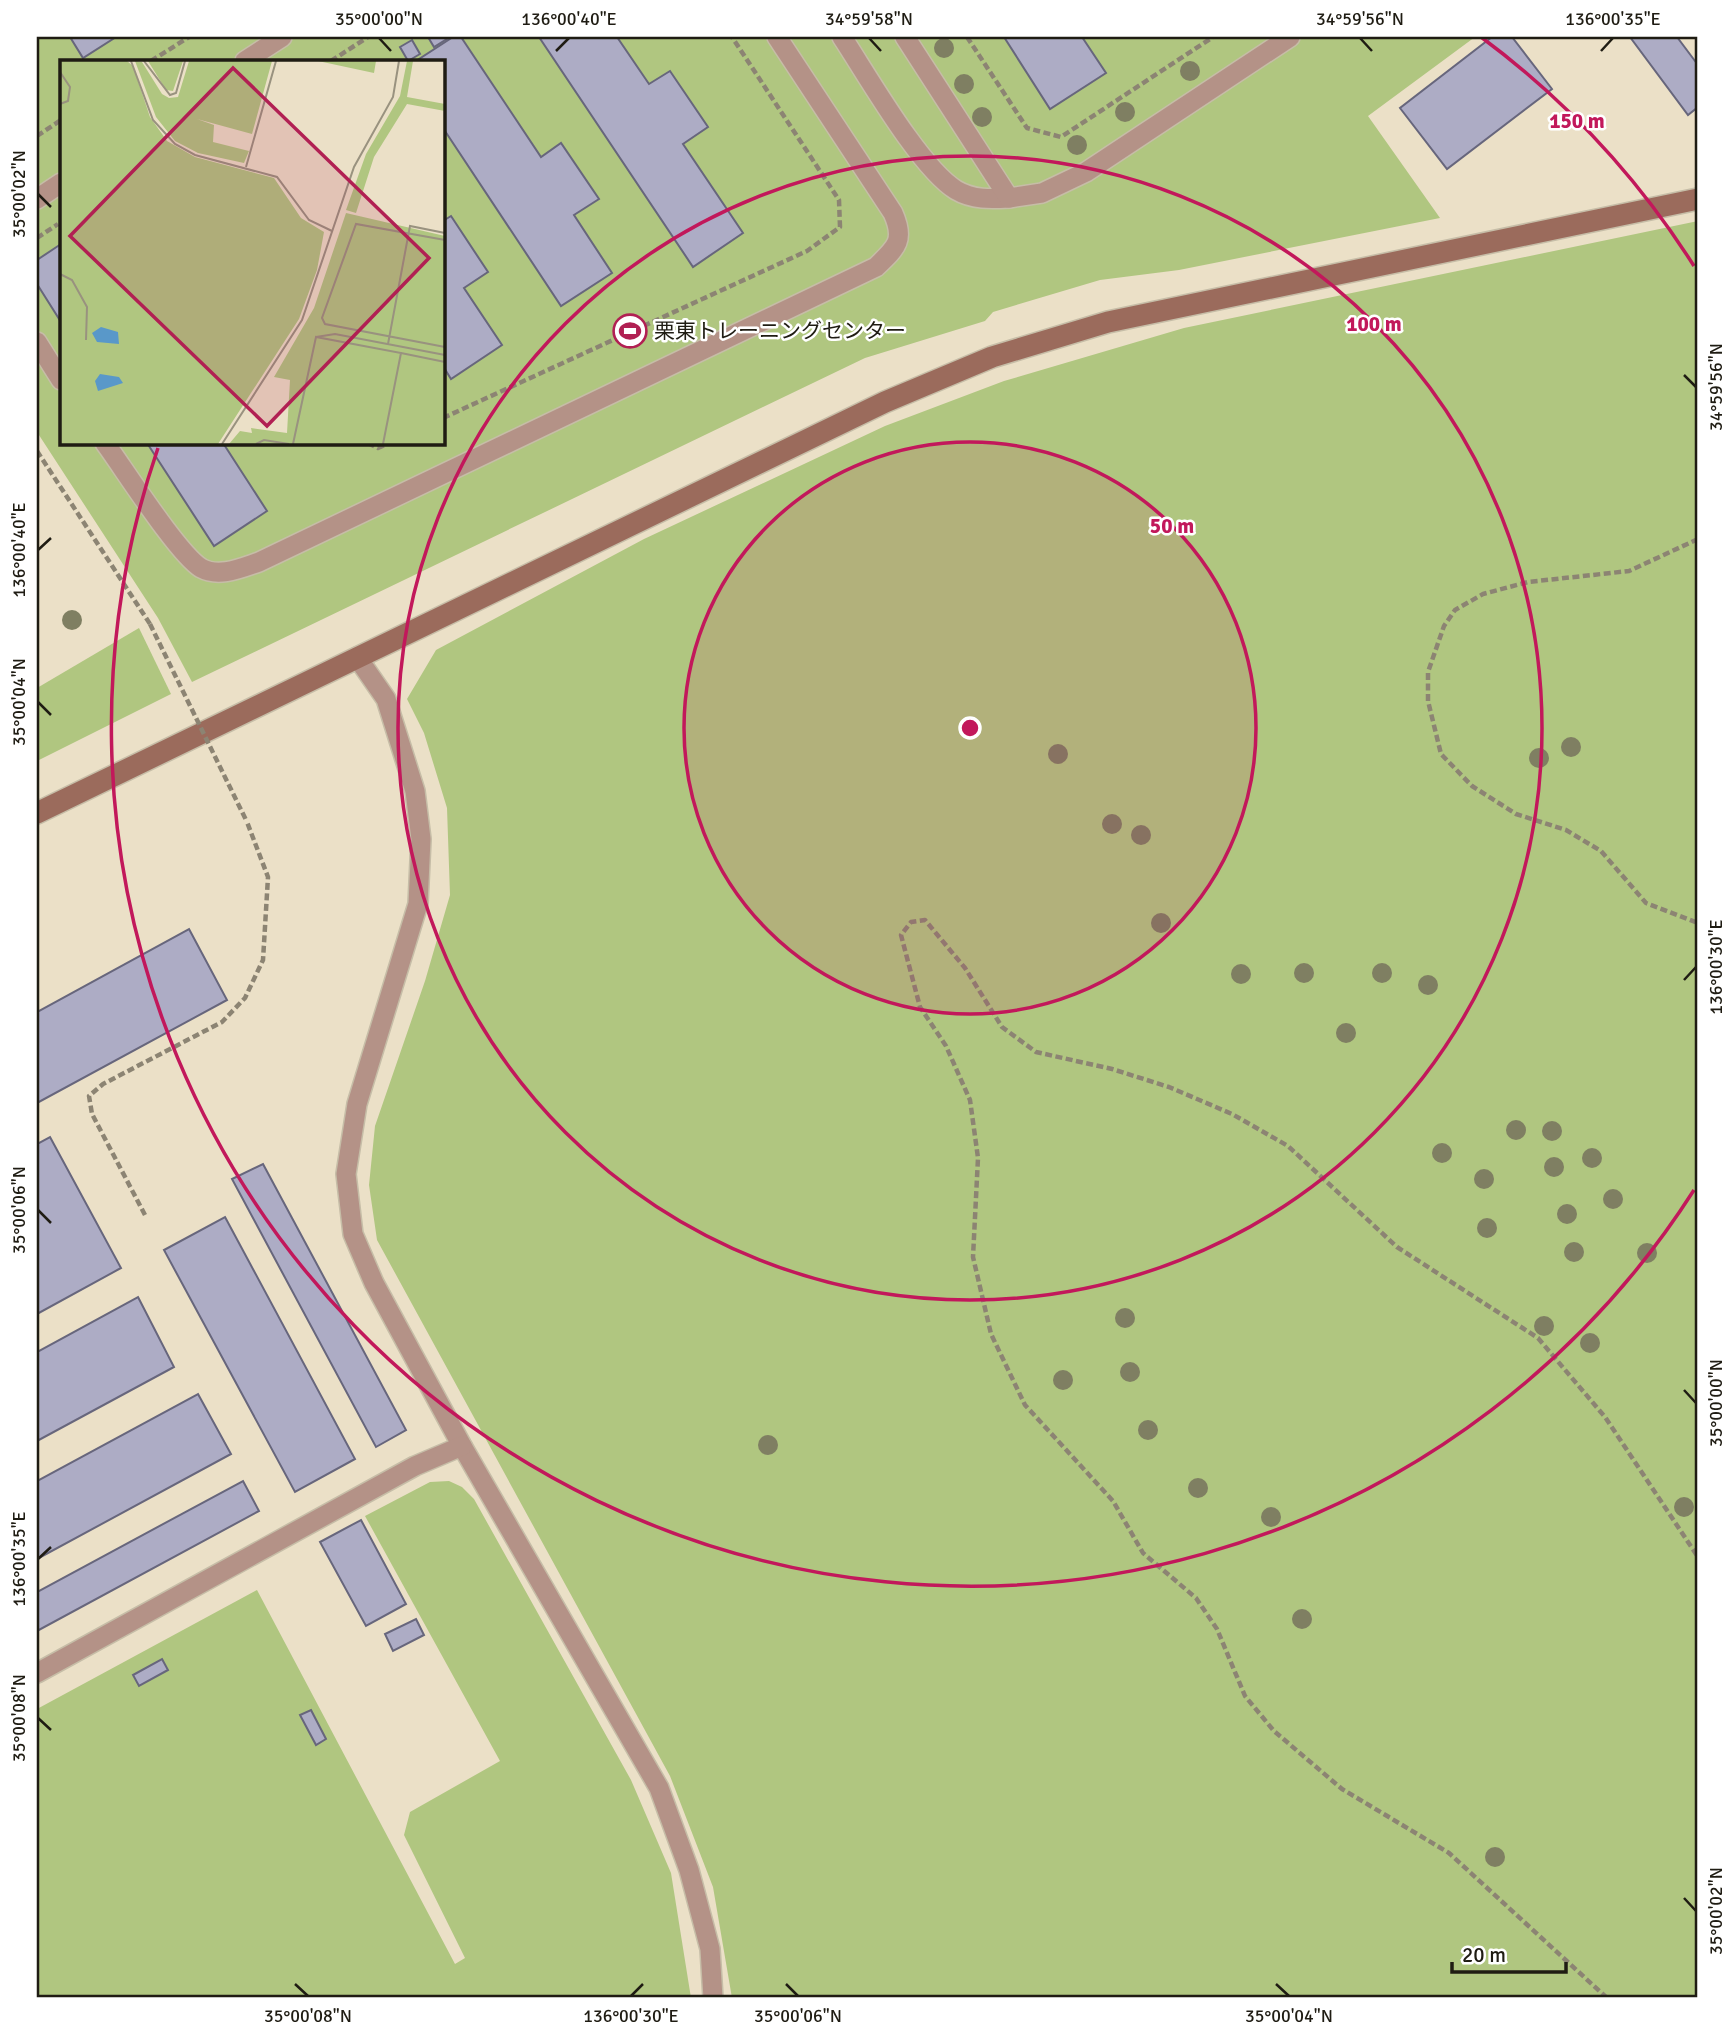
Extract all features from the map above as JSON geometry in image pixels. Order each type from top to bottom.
[{"type":"street","points":[[37,813],[885,402],[992,357],[1108,322],[1698,199]]},
{"type":"lane","points":[[247,60],[282,37]]},
{"type":"lane","points":[[106,444],[179,545],[202,568],[226,573],[259,562],[876,267],[895,248],[900,230],[893,213],[777,37]]},
{"type":"lane","points":[[842,37],[936,172],[957,190],[982,199],[1042,193],[1086,172],[1290,37]]},
{"type":"lane","points":[[905,37],[1009,198]]},
{"type":"lane","points":[[37,199],[60,184]]},
{"type":"lane","points":[[37,342],[60,378]]},
{"type":"lane","points":[[357,657],[386,699],[415,791],[421,839],[418,904],[357,1104],[346,1174],[353,1234],[374,1283],[462,1446],[659,1788],[689,1870],[710,1949],[713,1998]]},
{"type":"lane","points":[[37,1673],[415,1466],[462,1446]]},
{"type":"path","points":[[153,60],[189,37]]},
{"type":"path","points":[[333,60],[368,37]]},
{"type":"path","points":[[444,418],[807,251],[840,227],[839,200],[732,37]]},
{"type":"path","points":[[967,37],[1027,128],[1061,137],[1213,37]]},
{"type":"path","points":[[37,136],[60,121]]},
{"type":"path","points":[[37,238],[60,223]]},
{"type":"path","points":[[37,451],[150,624],[247,822],[268,877],[263,960],[245,998],[222,1022],[103,1084],[89,1096],[92,1114],[145,1215]]},
{"type":"path","points":[[1698,539],[1629,571],[1528,582],[1483,594],[1455,610],[1444,626],[1428,673],[1428,701],[1441,754],[1472,786],[1516,814],[1566,830],[1601,851],[1646,902],[1698,923]]},
{"type":"path","points":[[1607,1998],[1448,1853],[1342,1789],[1274,1731],[1245,1696],[1217,1629],[1196,1598],[1143,1553],[1113,1501],[1025,1405],[991,1334],[973,1257],[978,1158],[970,1100],[946,1046],[920,1007],[901,935],[911,922],[925,920],[965,968],[1002,1027],[1036,1052],[1112,1069],[1169,1087],[1232,1114],[1288,1146],[1397,1247],[1538,1338],[1605,1417],[1698,1557]]},
{"type":"green space","name":"栗東トレーニングセンター","points":[[37,37],[1475,37],[1368,116],[1440,218],[1179,270],[1100,280],[993,312],[985,321],[865,358],[192,682],[158,618],[37,432]]},
{"type":"green space","points":[[1698,221],[1698,1998],[732,1998],[713,1887],[670,1776],[377,1240],[369,1185],[375,1126],[425,981],[450,895],[447,808],[424,733],[407,699],[436,650],[644,539],[885,426],[1004,381],[1184,328]]},
{"type":"green space","points":[[139,628],[171,694],[37,761],[37,688]]},
{"type":"green space","points":[[449,1481],[462,1487],[474,1499],[631,1780],[671,1873],[691,1998],[37,1998],[37,1709],[257,1590],[455,1964],[465,1958],[404,1835],[410,1812],[500,1761],[365,1516],[430,1482]]},
{"type":"building","points":[[70,37],[116,37],[83,58]]},
{"type":"building","points":[[428,37],[450,37],[434,47]]},
{"type":"building","points":[[453,37],[461,37],[541,157],[561,143],[599,199],[574,215],[612,273],[561,306],[444,130],[444,60],[418,60]]},
{"type":"building","points":[[539,37],[617,37],[649,84],[670,71],[708,127],[683,144],[743,233],[693,267]]},
{"type":"building","points":[[1004,37],[1082,37],[1106,73],[1050,109]]},
{"type":"building","points":[[1492,37],[1512,37],[1552,89],[1447,169],[1400,108]]},
{"type":"building","points":[[1630,37],[1677,37],[1698,65],[1698,107],[1688,115]]},
{"type":"building","points":[[412,40],[420,54],[407,60],[400,47]]},
{"type":"building","points":[[451,216],[488,272],[464,288],[502,345],[451,379],[444,368],[444,220]]},
{"type":"building","points":[[60,245],[60,320],[37,284],[37,260]]},
{"type":"building","points":[[148,444],[224,444],[267,511],[214,546]]},
{"type":"building","points":[[189,929],[227,1000],[37,1103],[37,1012]]},
{"type":"building","points":[[50,1137],[121,1268],[37,1314],[37,1144]]},
{"type":"building","points":[[263,1164],[406,1430],[376,1447],[232,1179]]},
{"type":"building","points":[[225,1217],[355,1459],[295,1492],[164,1250]]},
{"type":"building","points":[[138,1297],[174,1367],[37,1441],[37,1352]]},
{"type":"building","points":[[198,1394],[231,1454],[37,1559],[37,1481]]},
{"type":"building","points":[[243,1481],[259,1511],[37,1631],[37,1592]]},
{"type":"building","points":[[361,1520],[406,1604],[366,1626],[320,1542]]},
{"type":"building","points":[[416,1619],[424,1635],[393,1651],[385,1634]]},
{"type":"building","points":[[162,1659],[168,1670],[139,1686],[133,1675]]},
{"type":"building","points":[[311,1710],[326,1739],[316,1745],[300,1715]]},
{"type":"place","name":"栗東トレーニングセンター","points":[[630,331]]}]
